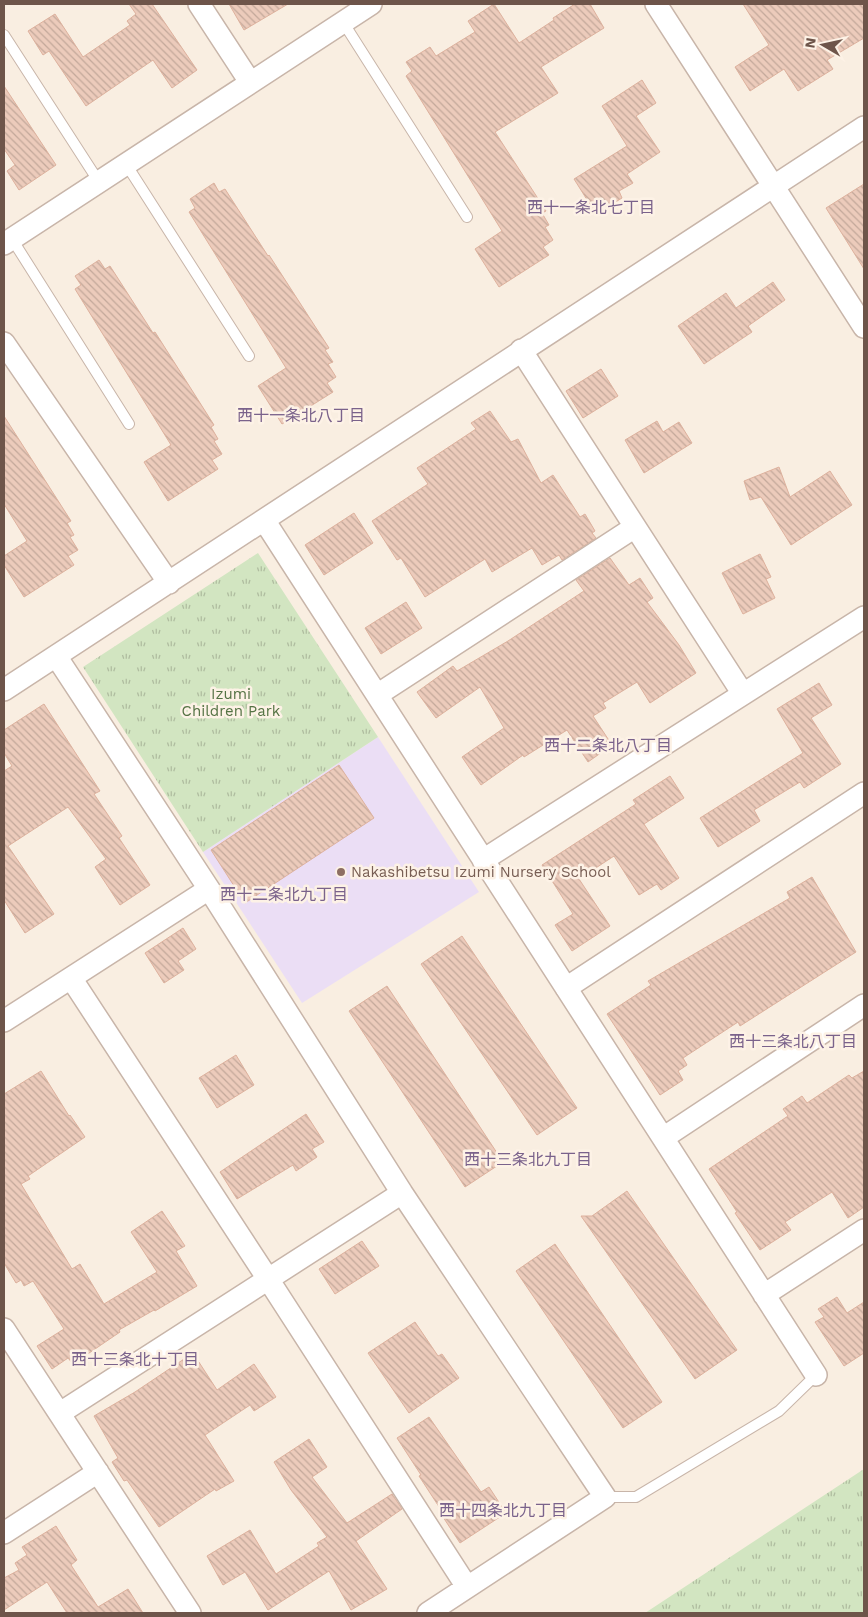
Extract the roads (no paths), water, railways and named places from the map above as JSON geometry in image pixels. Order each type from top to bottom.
[{"type":"street","points":[[198,4],[250,82]]},
{"type":"street","points":[[8,241],[371,4]]},
{"type":"street","points":[[656,4],[864,327]]},
{"type":"street","points":[[4,690],[864,127]]},
{"type":"street","points":[[4,342],[169,583]]},
{"type":"street","points":[[522,350],[743,694]]},
{"type":"street","points":[[264,520],[816,1375]]},
{"type":"street","points":[[378,696],[635,526]]},
{"type":"street","points":[[483,860],[864,617]]},
{"type":"street","points":[[56,656],[209,889],[402,1194],[606,1497],[428,1613]]},
{"type":"street","points":[[566,988],[864,793]]},
{"type":"street","points":[[4,1021],[209,889]]},
{"type":"street","points":[[71,978],[467,1588]]},
{"type":"street","points":[[663,1138],[864,1005]]},
{"type":"street","points":[[60,1413],[402,1194]]},
{"type":"street","points":[[764,1295],[864,1230]]},
{"type":"street","points":[[4,1329],[190,1613]]},
{"type":"street","points":[[4,1533],[98,1472]]},
{"type":"lane","points":[[342,22],[467,217]]},
{"type":"lane","points":[[4,35],[99,182]]},
{"type":"lane","points":[[126,164],[249,356]]},
{"type":"lane","points":[[8,241],[129,424]]},
{"type":"lane","points":[[606,1497],[636,1497],[779,1411],[816,1375]]},
{"type":"place","name":"Nakashibetsu Izumi Nursery School","points":[[341,872]]},
{"type":"district","name":"西十一条北七丁目","points":[[591,207]]},
{"type":"district","name":"西十一条北八丁目","points":[[301,415]]},
{"type":"district","name":"西十二条北八丁目","points":[[608,745]]},
{"type":"district","name":"西十二条北九丁目","points":[[284,894]]},
{"type":"district","name":"西十三条北八丁目","points":[[793,1041]]},
{"type":"district","name":"西十三条北九丁目","points":[[528,1159]]},
{"type":"district","name":"西十三条北十丁目","points":[[135,1359]]},
{"type":"district","name":"西十四条北九丁目","points":[[503,1510]]},
{"type":"park label","name":"Izumi Children Park","points":[[231,702]]}]
